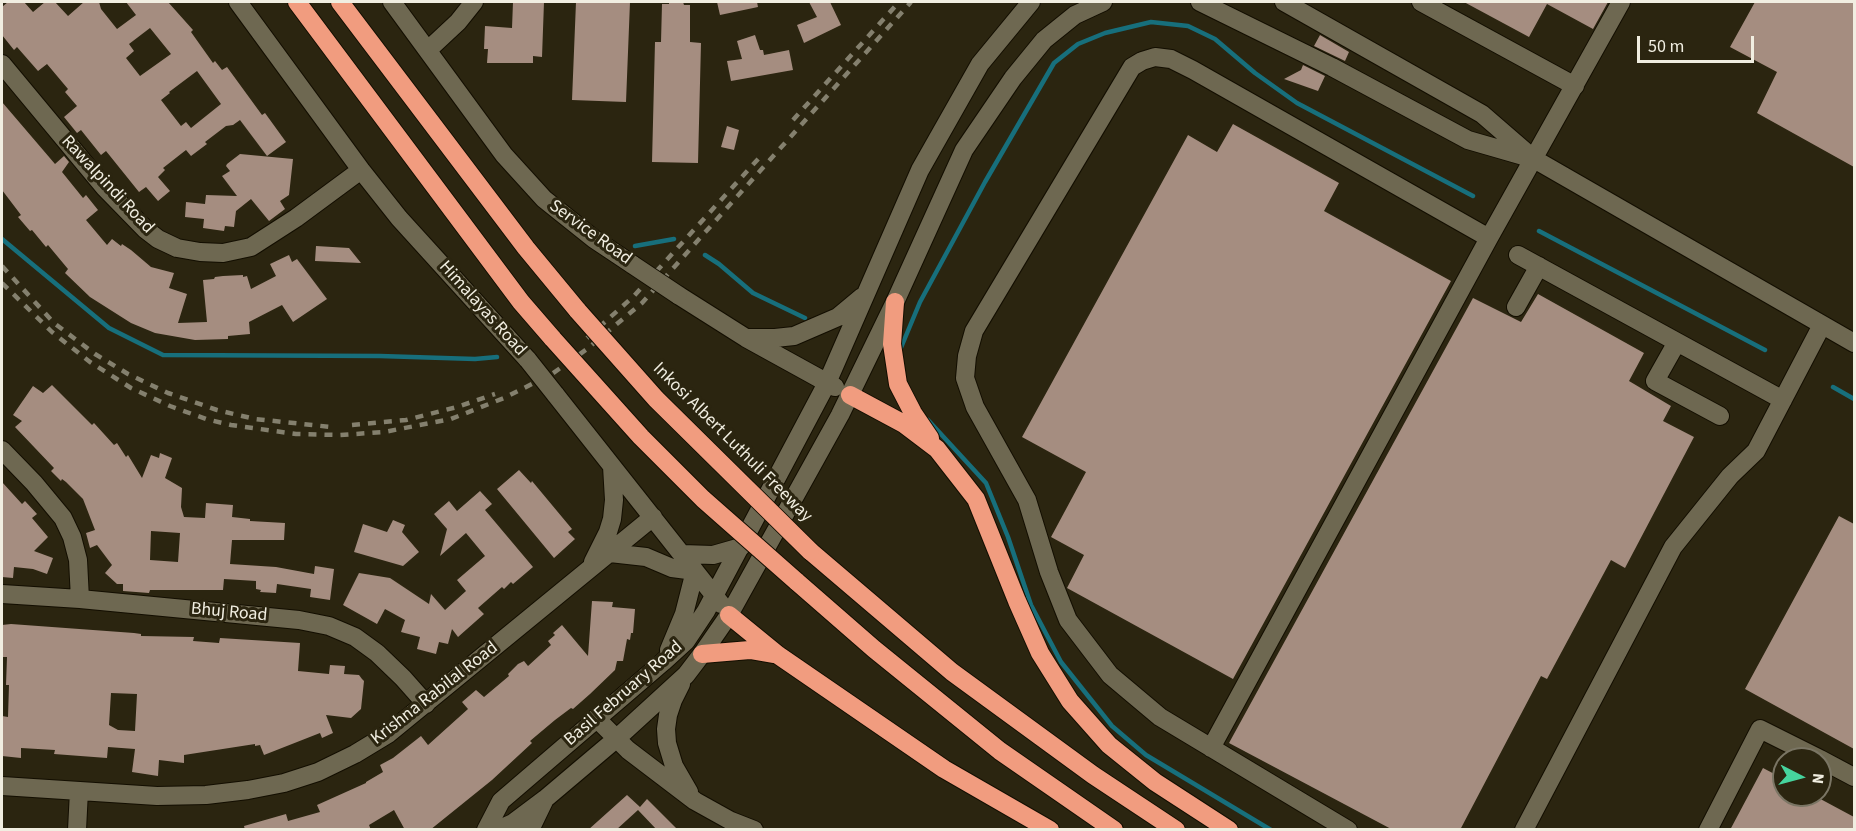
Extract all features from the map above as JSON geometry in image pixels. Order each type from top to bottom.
[{"type":"highway","points":[[297,2],[514,292],[641,437],[704,499],[873,648],[1000,751],[1114,830]]},
{"type":"highway","name":"Inkosi Albert Luthuli Freeway","points":[[340,2],[505,221],[578,311],[664,407],[810,551],[886,618],[952,672],[1093,775],[1176,830]]},
{"type":"highway","points":[[895,302],[892,344],[898,384],[913,413],[937,449],[976,499],[1040,653],[1070,701],[1110,745],[1155,782],[1229,830]]},
{"type":"highway","points":[[850,395],[904,424],[937,449]]},
{"type":"highway","points":[[729,615],[778,655],[944,770],[1050,830]]},
{"type":"highway","points":[[702,654],[750,650],[778,655]]},
{"type":"street","name":"Himalayas Road","points":[[238,2],[399,218],[528,360],[729,615]]},
{"type":"street","name":"Service Road","points":[[392,2],[504,155],[544,200],[594,239],[678,295],[746,338],[850,395]]},
{"type":"street","points":[[428,50],[458,22],[474,2]]},
{"type":"street","name":"Basil February Road","points":[[486,830],[501,801],[686,641],[706,611],[826,382],[920,170],[980,64],[1031,2]]},
{"type":"street","name":"Basil February Road","points":[[498,830],[513,823],[545,799],[616,739],[686,675],[702,654],[729,615],[850,395],[964,150],[1013,78],[1044,40],[1075,15],[1103,2]]},
{"type":"street","points":[[1200,2],[1468,140],[1534,159]]},
{"type":"street","points":[[1284,2],[1482,114],[1534,159],[1854,343]]},
{"type":"street","points":[[1421,2],[1575,86]]},
{"type":"street","points":[[1211,748],[1489,238],[1621,2]]},
{"type":"street","points":[[1348,830],[1160,717],[1110,675],[1068,620],[1049,572],[1027,500],[975,407],[965,378],[967,356],[974,332],[1132,67],[1155,57],[1171,59],[1193,70],[1489,238]]},
{"type":"street","name":"Rawalpindi Road","points":[[2,64],[105,188],[145,229],[158,239],[177,248],[223,253],[251,247],[296,218],[361,170]]},
{"type":"street","points":[[1518,255],[1783,400]]},
{"type":"street","points":[[1516,307],[1539,266]]},
{"type":"street","points":[[746,338],[784,337],[810,330],[838,317],[865,294]]},
{"type":"street","points":[[1524,830],[1673,547],[1730,476],[1756,451],[1822,325]]},
{"type":"street","points":[[1677,342],[1655,381],[1720,416]]},
{"type":"street","points":[[2,450],[63,518],[72,537],[78,560],[80,599]]},
{"type":"street","points":[[590,569],[612,519],[614,500],[612,466]]},
{"type":"street","name":"Krishna Rabilal Road","points":[[2,786],[157,796],[206,795],[284,783],[318,772],[355,754],[388,734],[653,517]]},
{"type":"street","points":[[682,554],[713,555],[741,547]]},
{"type":"street","points":[[610,553],[646,557],[672,568],[695,571],[684,614],[663,662]]},
{"type":"street","name":"Bhuj Road","points":[[2,594],[80,599],[299,620],[329,626],[355,637],[377,653],[426,704]]},
{"type":"street","points":[[686,675],[673,700],[666,729],[667,743],[674,766],[695,801]]},
{"type":"street","points":[[596,718],[616,739],[695,801],[731,821],[754,830]]},
{"type":"street","points":[[1708,830],[1760,729],[1796,747]]},
{"type":"street","points":[[1832,765],[1854,777]]},
{"type":"street","points":[[77,830],[79,791]]},
{"type":"street","points":[[530,830],[545,799]]},
{"type":"building","points":[[8,2],[24,2],[33,12],[45,2],[55,2],[68,16],[84,2],[99,2],[101,9],[117,29],[136,15],[126,2],[168,2],[193,30],[191,32],[213,63],[215,61],[222,70],[227,67],[262,115],[265,113],[286,142],[267,156],[240,120],[233,125],[226,126],[191,156],[186,150],[163,168],[165,170],[158,177],[170,191],[158,201],[146,187],[139,192],[106,151],[101,155],[81,130],[77,133],[64,117],[77,106],[65,92],[68,89],[47,64],[38,71],[17,47],[14,50],[2,35],[2,7]],"holes":[[[150,28],[171,54],[140,76],[126,58],[134,51],[129,44]],[[197,71],[221,104],[191,128],[186,122],[181,126],[161,100]]]},
{"type":"building","points":[[513,2],[544,2],[542,57],[533,56],[533,63],[487,63],[488,49],[484,49],[485,26],[512,28]]},
{"type":"building","points":[[576,2],[630,2],[626,102],[572,100]]},
{"type":"building","points":[[669,2],[683,2],[684,5],[690,5],[690,42],[701,43],[698,163],[652,162],[655,42],[661,42],[662,4],[669,4]]},
{"type":"building","points":[[717,2],[757,2],[758,7],[720,15]]},
{"type":"building","points":[[809,2],[830,2],[841,25],[804,43],[797,25],[817,17]]},
{"type":"building","points":[[1464,2],[1608,2],[1593,29],[1547,4],[1529,37]]},
{"type":"building","points":[[1755,2],[1854,2],[1854,167],[1757,113],[1777,72],[1730,47]]},
{"type":"building","points":[[755,35],[764,55],[789,50],[793,70],[731,81],[727,61],[742,59],[737,41]]},
{"type":"building","points":[[1320,35],[1349,52],[1345,61],[1314,46]]},
{"type":"building","points":[[1303,65],[1325,76],[1318,91],[1284,79],[1301,70]]},
{"type":"building","points":[[2,102],[55,164],[64,156],[69,162],[62,172],[83,198],[86,195],[98,210],[86,220],[107,245],[112,239],[131,250],[151,267],[174,273],[169,288],[187,294],[178,323],[207,322],[203,280],[243,275],[243,277],[247,276],[251,289],[276,276],[270,264],[289,255],[292,262],[297,259],[327,299],[293,322],[282,305],[249,322],[250,334],[228,336],[228,339],[195,340],[155,333],[131,323],[90,297],[65,273],[68,269],[48,245],[46,247],[18,217],[21,215],[2,190]]},
{"type":"building","points":[[1233,124],[1339,183],[1324,211],[1451,281],[1233,679],[1067,588],[1084,555],[1051,537],[1086,472],[1022,437],[1188,135],[1217,152]]},
{"type":"building","points":[[727,126],[739,130],[734,150],[721,147]]},
{"type":"building","points":[[240,154],[293,159],[289,195],[280,201],[285,209],[269,221],[251,199],[236,211],[234,227],[225,226],[224,231],[203,228],[204,219],[185,217],[186,202],[205,204],[206,195],[237,196],[222,176],[230,171],[227,164]]},
{"type":"building","points":[[316,246],[349,248],[361,263],[315,261]]},
{"type":"building","points":[[1538,294],[1644,353],[1629,381],[1671,406],[1663,421],[1694,437],[1625,568],[1611,560],[1547,679],[1541,676],[1460,830],[1393,830],[1229,743],[1473,298],[1521,322]]},
{"type":"building","points":[[52,385],[92,425],[94,423],[114,445],[117,443],[126,457],[128,455],[142,478],[151,455],[159,458],[160,453],[172,458],[165,478],[182,488],[181,507],[184,517],[205,518],[206,503],[233,505],[232,517],[250,519],[250,521],[285,523],[284,540],[232,540],[230,564],[276,567],[314,574],[315,566],[334,569],[330,600],[310,597],[311,589],[277,584],[276,593],[260,592],[261,590],[256,589],[256,581],[224,579],[223,590],[150,590],[149,593],[123,591],[123,584],[117,584],[105,573],[112,565],[97,545],[90,548],[86,533],[95,530],[83,499],[51,471],[54,468],[15,427],[22,421],[13,415],[33,386],[43,393]],"holes":[[[151,531],[180,533],[178,562],[150,560]]]},
{"type":"building","points":[[519,470],[531,483],[532,481],[572,529],[568,532],[575,539],[554,558],[497,489]]},
{"type":"building","points":[[2,482],[22,504],[25,501],[37,514],[32,518],[48,537],[34,551],[53,558],[47,574],[33,569],[14,567],[13,578],[2,577]]},
{"type":"building","points":[[480,491],[492,504],[485,510],[533,567],[513,584],[511,582],[504,589],[502,587],[478,608],[484,614],[458,637],[452,629],[448,644],[439,642],[436,654],[417,649],[420,637],[401,632],[405,620],[385,609],[377,624],[343,605],[359,573],[390,578],[429,604],[431,594],[445,610],[466,591],[457,580],[485,556],[466,533],[440,556],[447,529],[434,514],[449,501],[457,511]]},
{"type":"building","points":[[1839,516],[1854,524],[1854,749],[1745,689]]},
{"type":"building","points":[[393,520],[405,525],[402,532],[419,552],[403,566],[354,552],[363,524],[387,532]]},
{"type":"building","points":[[592,601],[613,602],[612,607],[635,609],[633,633],[631,633],[630,640],[627,639],[623,661],[617,661],[615,670],[590,694],[530,741],[532,743],[492,780],[430,830],[405,830],[394,810],[369,825],[371,830],[245,830],[244,826],[286,814],[288,821],[320,812],[317,805],[366,783],[383,772],[380,765],[421,736],[428,745],[468,709],[462,702],[476,690],[484,697],[509,676],[508,674],[518,664],[524,661],[528,666],[551,645],[548,641],[562,625],[588,656]]},
{"type":"building","points":[[2,625],[134,633],[141,634],[141,636],[194,637],[193,641],[219,643],[220,638],[300,643],[298,671],[329,674],[330,665],[345,666],[344,674],[359,675],[364,681],[361,709],[351,718],[326,715],[333,733],[322,738],[320,733],[264,755],[260,745],[255,746],[255,744],[184,755],[184,763],[159,760],[158,776],[132,772],[135,749],[108,747],[107,758],[54,754],[55,750],[21,748],[21,758],[2,756],[2,716],[8,717],[9,685],[6,685],[7,657],[2,657]],"holes":[[[111,693],[137,694],[135,731],[118,730],[109,725]]]},
{"type":"building","points":[[1763,768],[1772,773],[1772,807],[1832,807],[1832,805],[1854,817],[1854,830],[1730,830]]},
{"type":"building","points":[[627,795],[640,807],[647,799],[678,830],[657,830],[638,810],[616,830],[588,830]]},
{"type":"waterway","points":[[900,350],[920,302],[985,182],[1054,63],[1078,44],[1105,33],[1151,22],[1188,26],[1215,39],[1255,73],[1297,103],[1473,196]]},
{"type":"waterway","points":[[1539,231],[1765,350]]},
{"type":"waterway","points":[[2,239],[109,328],[163,355],[475,359],[497,357]]},
{"type":"waterway","points":[[635,246],[674,239]]},
{"type":"waterway","points":[[705,255],[753,293],[805,318]]},
{"type":"waterway","points":[[1833,387],[1854,399]]},
{"type":"waterway","points":[[928,420],[986,483],[1008,537],[1031,605],[1061,662],[1112,726],[1146,755],[1271,830]]},
{"type":"railway","points":[[793,120],[899,2]]},
{"type":"railway","points":[[2,283],[52,332],[90,362],[131,388],[206,419],[231,425],[296,434],[340,435],[384,432],[451,419],[504,398],[552,374],[587,349],[642,303],[911,2]]},
{"type":"railway","points":[[587,338],[634,296],[759,158]]},
{"type":"railway","points":[[2,266],[54,323],[95,354],[128,374],[168,393],[217,410],[255,419],[331,427]]},
{"type":"railway","points":[[352,425],[406,420],[457,407],[495,394]]}]
